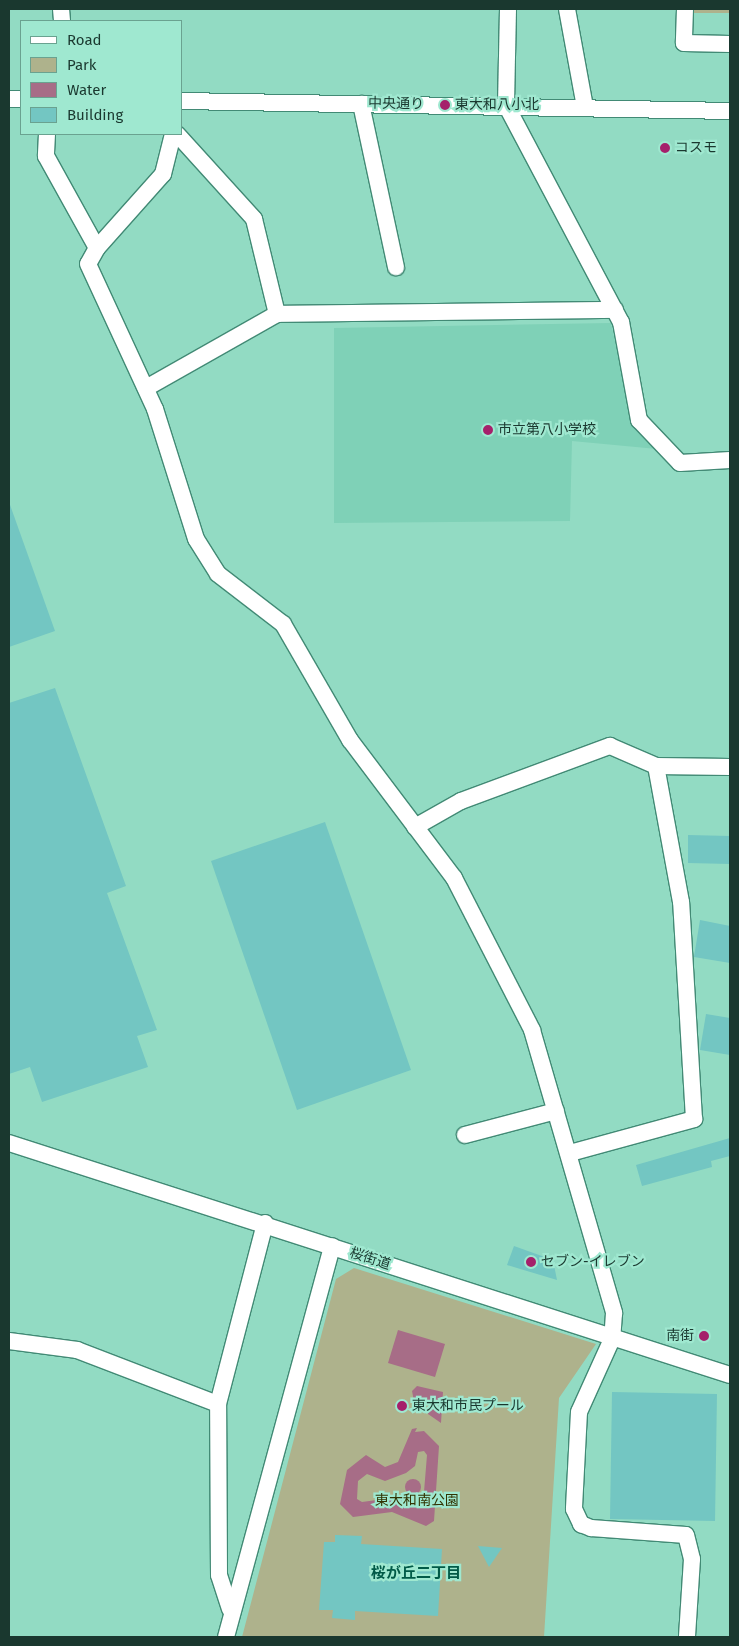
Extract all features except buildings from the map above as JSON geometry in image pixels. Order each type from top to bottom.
[{"type":"street","points":[[508,9],[506,105],[621,322],[639,420],[680,463],[730,460]]},
{"type":"street","points":[[567,9],[585,107]]},
{"type":"street","points":[[685,9],[684,43],[730,44]]},
{"type":"street","name":"中央通り","points":[[182,104],[506,105],[730,111]]},
{"type":"street","points":[[361,104],[396,267]]},
{"type":"street","points":[[47,135],[46,156],[97,248]]},
{"type":"street","points":[[175,135],[163,174],[97,248],[88,264],[146,388],[196,539],[218,574],[283,624],[350,740],[454,878],[484,942],[502,966],[532,1030],[570,1153],[614,1313],[612,1339],[579,1412],[574,1509],[581,1524],[591,1528],[686,1535],[692,1559],[687,1637]]},
{"type":"street","points":[[176,135],[254,219],[277,314]]},
{"type":"street","points":[[146,388],[277,314],[615,310]]},
{"type":"street","points":[[415,827],[461,801],[610,746],[656,766],[730,767]]},
{"type":"street","points":[[570,1153],[694,1119],[681,902],[656,766]]},
{"type":"street","points":[[464,1135],[556,1111]]},
{"type":"street","name":"桜街道","points":[[9,1143],[332,1246],[612,1339],[730,1375]]},
{"type":"street","points":[[230,1609],[219,1575],[218,1404],[264,1224]]},
{"type":"street","points":[[226,1637],[230,1609],[332,1246]]},
{"type":"street","points":[[9,1341],[77,1350],[218,1404]]},
{"type":"shaded area","name":"市立第八小学校","points":[[611,323],[632,419],[657,449],[572,441],[570,521],[334,523],[334,328]]},
{"type":"green space","points":[[690,9],[730,9],[730,13],[690,13]]},
{"type":"green space","name":"東大和南公園","points":[[354,1268],[596,1344],[559,1398],[544,1637],[242,1637],[336,1279]]},
{"type":"water","points":[[398,1330],[445,1344],[435,1377],[388,1363]]},
{"type":"water","points":[[417,1386],[443,1392],[441,1423],[428,1414],[429,1404],[415,1406],[412,1391]]},
{"type":"water","points":[[417,1428],[415,1432],[424,1431],[439,1446],[434,1521],[426,1526],[392,1512],[353,1517],[340,1504],[347,1470],[366,1455],[385,1467],[398,1462],[412,1429]],"holes":[[[424,1451],[427,1455],[423,1504],[384,1495],[384,1499],[362,1502],[357,1499],[358,1481],[367,1474],[385,1481],[406,1473],[415,1466],[418,1452]]]},
{"type":"water","points":[[410,1479],[416,1479],[421,1484],[419,1493],[410,1495],[405,1490],[405,1484]]},
{"type":"place","name":"東大和八小北","points":[[445,105]]},
{"type":"place","name":"コスモ","points":[[665,148]]},
{"type":"place","name":"市立第八小学校","points":[[488,430]]},
{"type":"place","name":"セブン-イレブン","points":[[531,1262]]},
{"type":"place","name":"南街","points":[[704,1336]]},
{"type":"place","name":"東大和市民プール","points":[[402,1406]]},
{"type":"district","name":"桜が丘二丁目","points":[[416,1574]]}]
